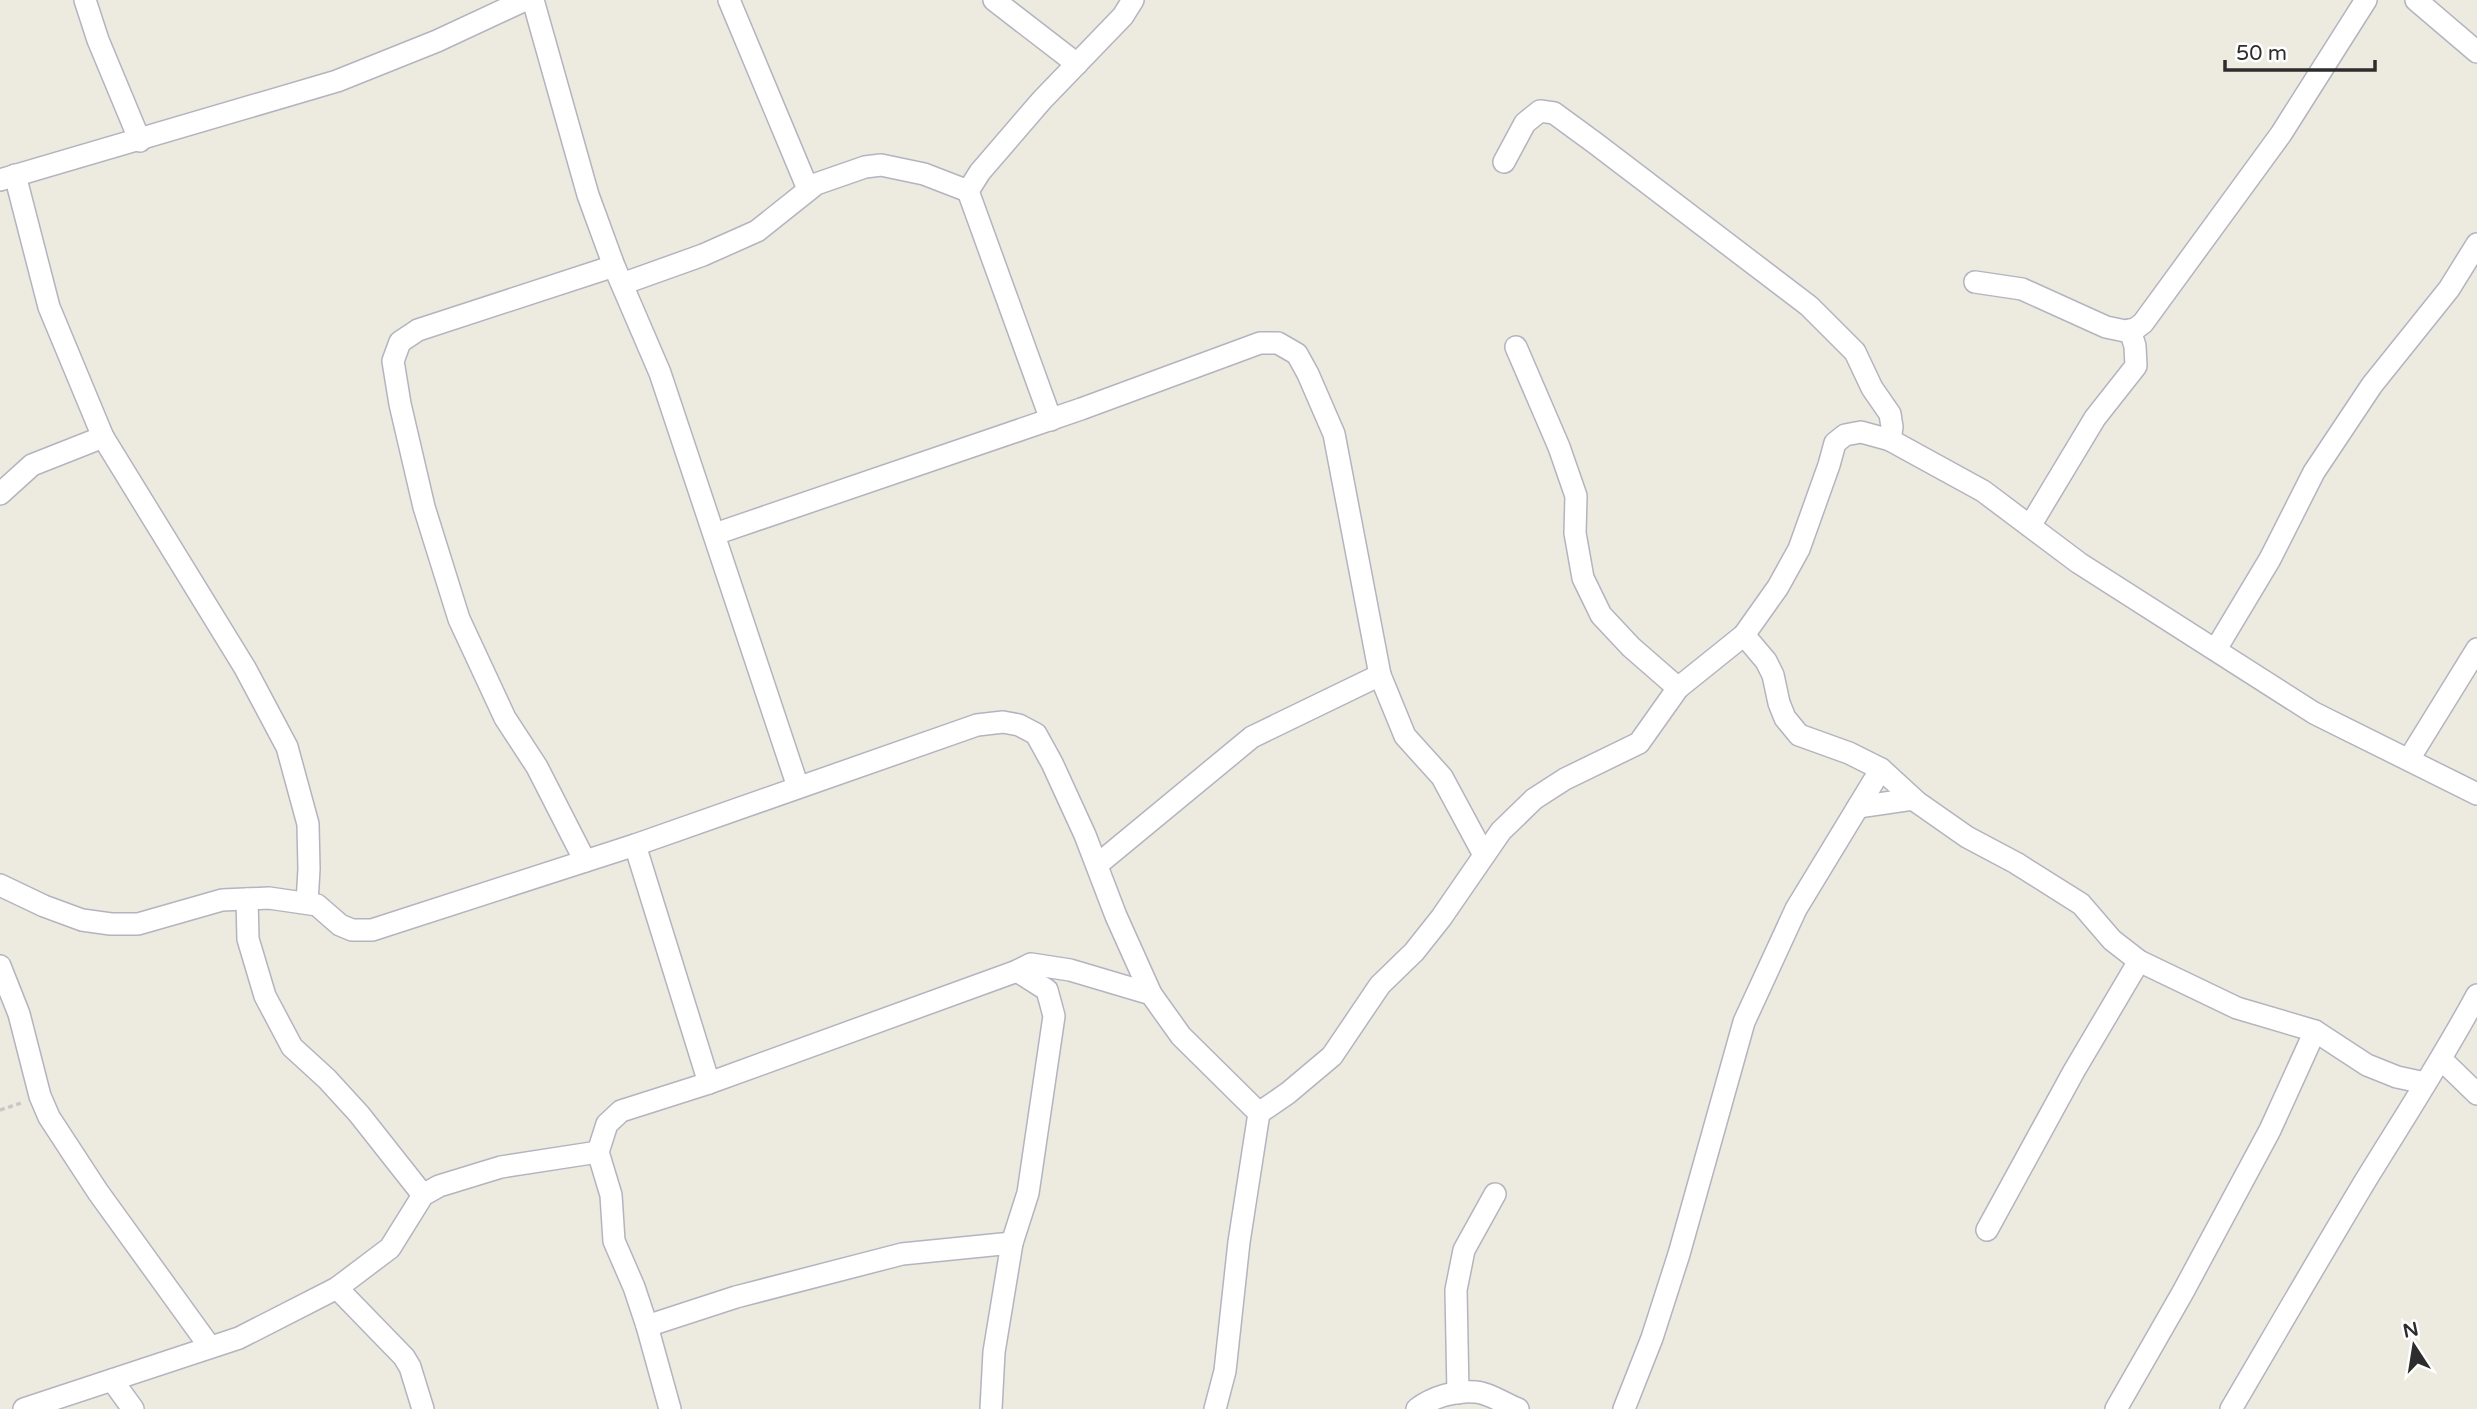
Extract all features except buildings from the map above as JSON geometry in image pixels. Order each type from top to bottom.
[{"type":"street","points":[[85,0],[98,40],[140,141]]},
{"type":"street","points":[[307,903],[308,824],[287,747],[244,668],[103,437],[49,307],[7,178],[337,81],[437,41],[525,0]]},
{"type":"street","points":[[533,0],[588,195],[618,275],[660,373],[798,787]]},
{"type":"street","points":[[729,0],[808,189]]},
{"type":"street","points":[[994,0],[1077,64]]},
{"type":"street","points":[[968,191],[980,172],[1014,132],[1123,16],[1133,0]]},
{"type":"street","points":[[1975,282],[2022,289],[2106,327],[2125,331],[2143,323],[2281,134],[2365,0]]},
{"type":"street","points":[[2416,0],[2477,52]]},
{"type":"street","points":[[1504,162],[1525,123],[1540,111],[1554,113],[1809,306],[1849,345],[1859,359],[1872,388],[1890,414],[1892,427],[1889,440]]},
{"type":"street","points":[[585,861],[537,767],[505,718],[459,619],[424,507],[400,404],[393,360],[400,342],[418,330],[618,275],[703,255],[757,231],[816,184],[881,165],[923,174],[968,191],[1051,419]]},
{"type":"street","points":[[2216,649],[2270,559],[2314,472],[2372,385],[2449,289],[2477,244]]},
{"type":"street","points":[[2030,526],[2095,418],[2136,366],[2135,346],[2130,330]]},
{"type":"street","points":[[715,534],[1051,419],[1260,343],[1269,342],[1288,347],[1297,354],[1308,374],[1334,434],[1380,675],[1405,736],[1442,777],[1485,855]]},
{"type":"street","points":[[1516,347],[1559,447],[1576,496],[1575,533],[1583,578],[1601,615],[1631,647],[1678,688]]},
{"type":"street","points":[[1215,1409],[1225,1371],[1239,1242],[1259,1113],[1332,1056],[1380,985],[1420,943],[1502,831],[1534,799],[1565,779],[1639,743],[1678,688],[1744,635],[1778,587],[1799,549],[1835,443],[1845,435],[1861,432],[1889,440],[1983,491],[2079,563],[2314,713],[2477,794]]},
{"type":"street","points":[[0,494],[32,465],[103,437]]},
{"type":"street","points":[[1744,635],[1766,661],[1773,675],[1785,718],[1800,735],[1849,753],[1881,769],[1913,799],[1967,837],[2016,863],[2081,904],[2112,940],[2139,961],[2237,1008],[2315,1031],[2367,1065],[2397,1077],[2425,1083]]},
{"type":"street","points":[[2409,759],[2477,649]]},
{"type":"street","points":[[1097,865],[1252,737],[1380,675]]},
{"type":"street","points":[[0,885],[82,920],[111,924],[138,924],[222,900],[269,898],[317,905],[340,925],[352,930],[372,930],[635,845],[977,725],[1003,722],[1019,725],[1036,733],[1063,787],[1097,865],[1115,916],[1151,994],[1181,1036],[1259,1113]]},
{"type":"street","points":[[1624,1409],[1652,1338],[1679,1254],[1744,1022],[1796,909],[1881,769]]},
{"type":"street","points":[[1857,807],[1913,799]]},
{"type":"street","points":[[635,845],[709,1083]]},
{"type":"street","points":[[247,900],[248,939],[265,996],[292,1047],[327,1079],[359,1114],[423,1195]]},
{"type":"street","points":[[1987,1230],[2139,961]]},
{"type":"street","points":[[670,1409],[648,1326],[614,1241],[611,1195],[598,1152],[607,1124],[621,1111],[709,1083],[1031,964],[1070,970],[1151,994]]},
{"type":"street","points":[[0,966],[19,1014],[40,1096],[50,1117],[98,1192],[210,1347]]},
{"type":"street","points":[[991,1409],[994,1352],[1012,1243],[1028,1193],[1054,1016],[1047,990],[1017,971]]},
{"type":"street","points":[[2231,1409],[2425,1083],[2442,1060],[2477,995]]},
{"type":"street","points":[[2116,1409],[2183,1292],[2270,1130],[2315,1031]]},
{"type":"street","points":[[2442,1060],[2477,1094]]},
{"type":"street","points":[[24,1409],[239,1338],[337,1288],[390,1248],[423,1195],[439,1186],[500,1167],[598,1152]]},
{"type":"street","points":[[1458,1393],[1456,1290],[1464,1250],[1494,1194]]},
{"type":"street","points":[[648,1326],[736,1297],[902,1254],[1012,1243]]},
{"type":"street","points":[[337,1288],[404,1357],[410,1367],[423,1409]]},
{"type":"street","points":[[112,1380],[132,1409]]},
{"type":"street","points":[[1417,1409],[1435,1398],[1477,1392],[1518,1409]]}]
